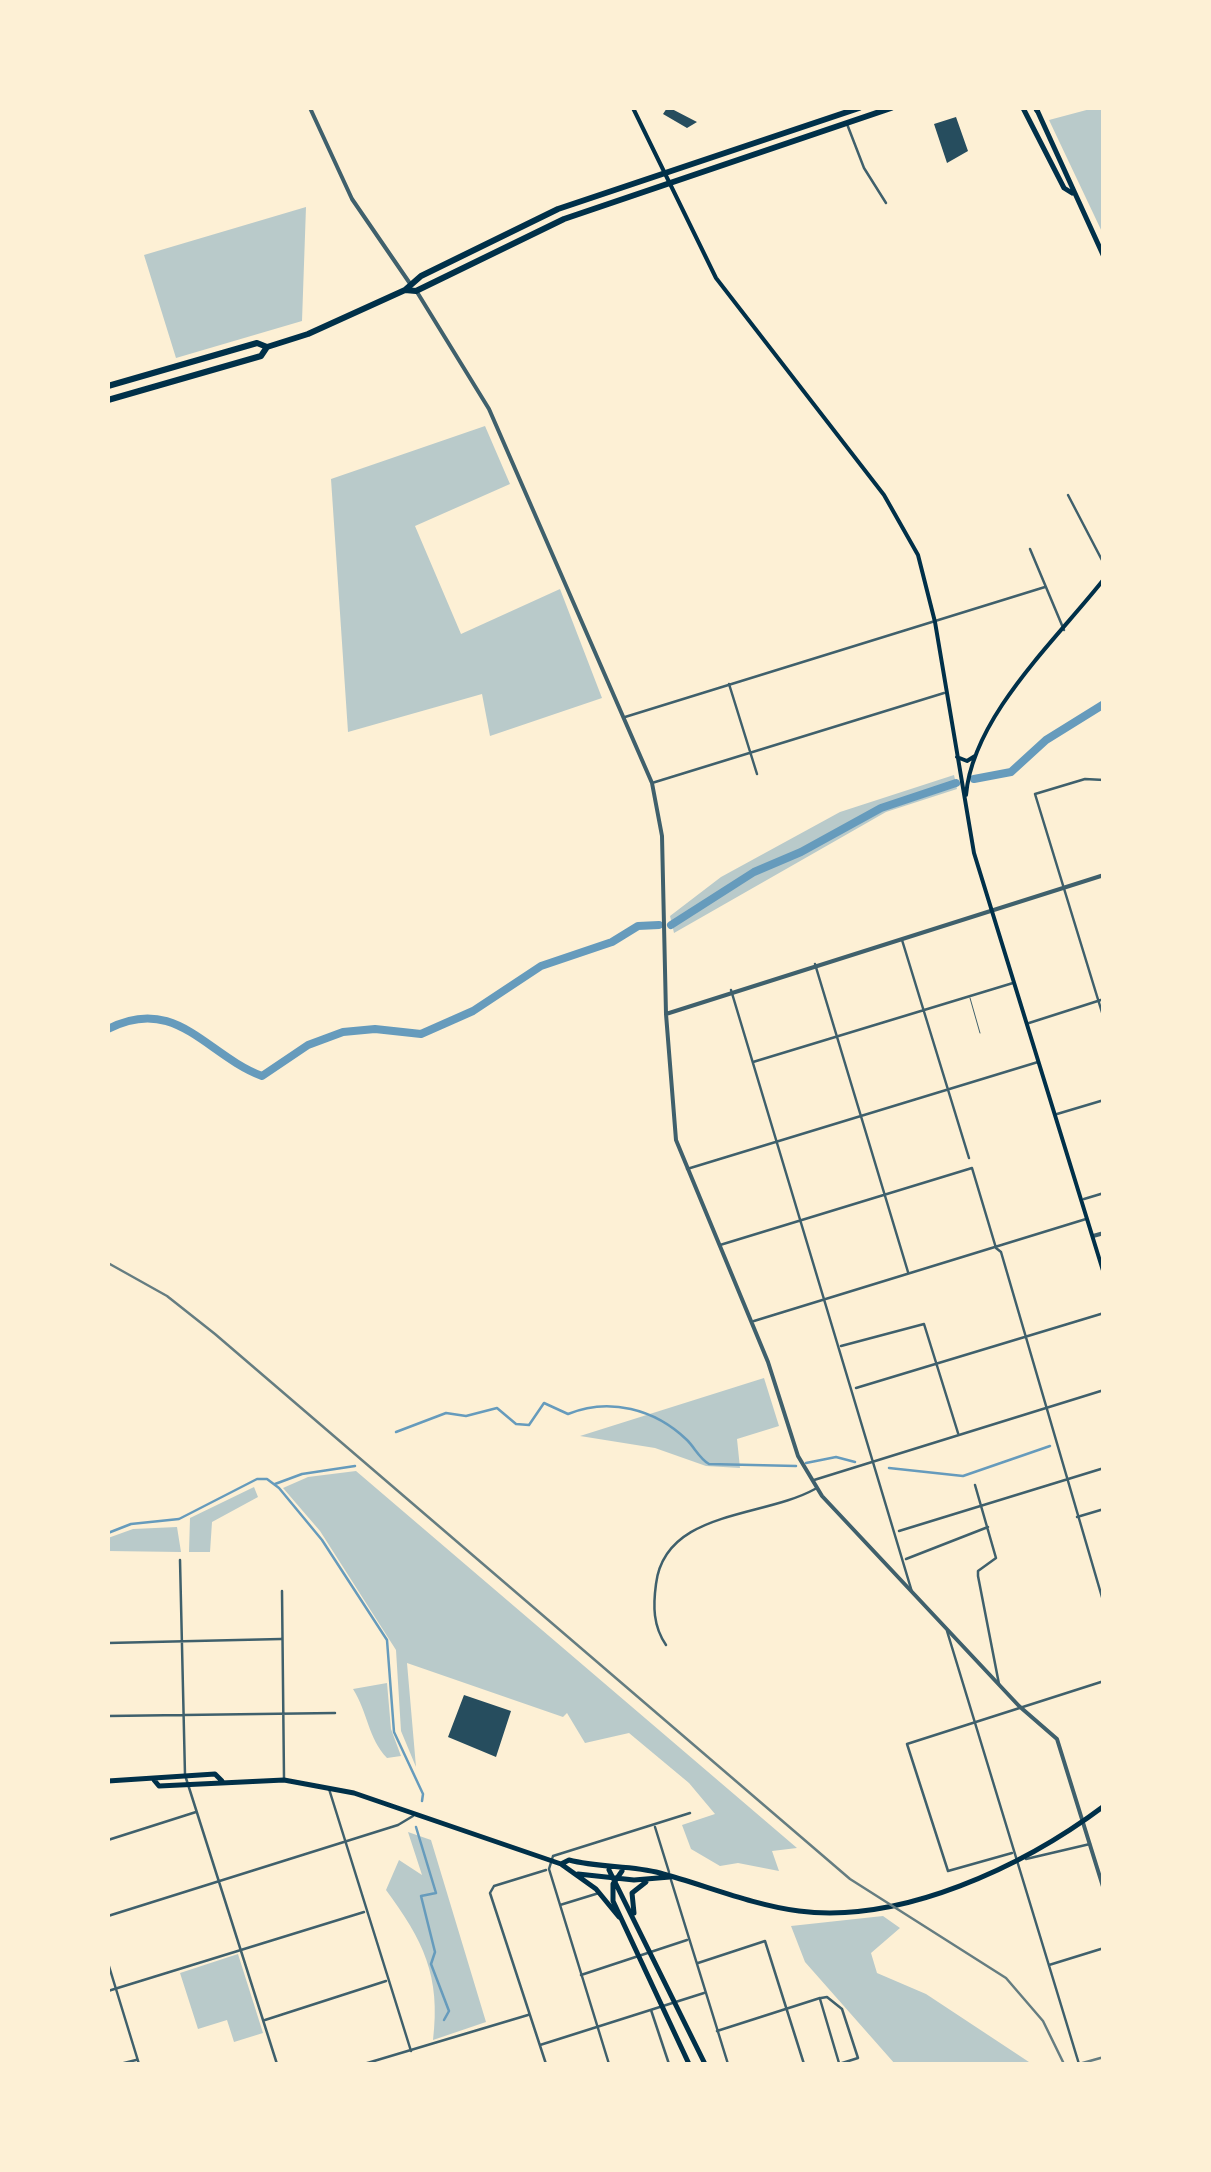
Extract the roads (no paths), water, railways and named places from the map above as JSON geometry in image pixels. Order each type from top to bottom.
[{"type":"highway","points":[[405,290],[410,282],[558,209],[859,108]]},
{"type":"highway","points":[[108,386],[331,326],[405,290],[416,291],[549,225],[891,108]]},
{"type":"highway","points":[[108,400],[261,356],[268,346]]},
{"type":"highway","points":[[120,382],[124,395]]},
{"type":"main road","points":[[633,108],[662,173],[724,290],[897,514],[918,555],[935,622],[966,805],[992,910],[1104,1274]]},
{"type":"main road","points":[[1023,108],[1064,188],[1072,193]]},
{"type":"main road","points":[[1037,108],[1104,257]]},
{"type":"main road","points":[[966,805],[975,756],[997,714],[1104,580]]},
{"type":"main road","points":[[957,757],[967,761],[975,756]]},
{"type":"main road","points":[[108,1782],[154,1780],[160,1774],[215,1774],[222,1781]]},
{"type":"main road","points":[[154,1780],[160,1786],[284,1780],[329,1787],[561,1864],[600,1893],[619,1918]]},
{"type":"main road","points":[[561,1864],[569,1860],[670,1877],[784,1909],[846,1912],[902,1902],[992,1873],[1020,1861],[1104,1806]]},
{"type":"main road","points":[[604,1868],[615,1879],[705,2064]]},
{"type":"main road","points":[[625,1869],[615,1879],[611,1894],[689,2064]]},
{"type":"main road","points":[[570,1872],[615,1879],[670,1877]]},
{"type":"main road","points":[[635,1920],[632,1893],[651,1880]]},
{"type":"street","points":[[310,108],[358,208],[416,291],[489,409],[652,782],[662,836],[666,1014],[674,1130],[751,1322],[798,1456],[816,1488],[912,1593],[1018,1706],[1057,1739],[1103,1886]]},
{"type":"street","points":[[846,124],[864,168],[886,203]]},
{"type":"street","points":[[1068,495],[1104,564]]},
{"type":"street","points":[[1030,549],[1064,630]]},
{"type":"street","points":[[624,717],[1046,587]]},
{"type":"street","points":[[729,684],[756,774]]},
{"type":"street","points":[[652,782],[946,692]]},
{"type":"street","points":[[1104,780],[1085,779],[1035,794],[1104,1019]]},
{"type":"street","points":[[666,1014],[731,990],[1104,875]]},
{"type":"street","points":[[902,940],[969,1158]]},
{"type":"street","points":[[816,964],[909,1274]]},
{"type":"street","points":[[752,1063],[1014,982]]},
{"type":"street","points":[[731,990],[876,1459],[912,1593]]},
{"type":"street","points":[[1028,1024],[1104,999]]},
{"type":"street","points":[[687,1169],[1039,1062]]},
{"type":"street","points":[[1056,1114],[1104,1100]]},
{"type":"street","points":[[718,1246],[972,1168],[996,1248],[1001,1252],[1104,1604]]},
{"type":"street","points":[[1082,1200],[1104,1193]]},
{"type":"street","points":[[751,1322],[1087,1218]]},
{"type":"street","points":[[1093,1236],[1104,1233]]},
{"type":"street","points":[[854,1389],[1104,1313]]},
{"type":"street","points":[[841,1346],[924,1324],[958,1435]]},
{"type":"street","points":[[811,1480],[1104,1390]]},
{"type":"street","points":[[897,1532],[1104,1468]]},
{"type":"street","points":[[975,1485],[996,1558],[978,1571],[978,1576],[999,1685]]},
{"type":"street","points":[[666,1645],[657,1627],[654,1600],[659,1564],[669,1547],[714,1522],[816,1488]]},
{"type":"street","points":[[1077,1517],[1104,1509]]},
{"type":"street","points":[[905,1559],[989,1526]]},
{"type":"street","points":[[180,1560],[186,1775],[277,2064]]},
{"type":"street","points":[[282,1591],[284,1780]]},
{"type":"street","points":[[947,1629],[972,1722],[1013,1852],[1020,1861],[1079,2064]]},
{"type":"street","points":[[108,1643],[282,1639]]},
{"type":"street","points":[[1013,1852],[950,1872],[908,1744],[1104,1681]]},
{"type":"street","points":[[108,1716],[335,1713]]},
{"type":"street","points":[[329,1787],[410,2050]]},
{"type":"street","points":[[108,1840],[198,1811]]},
{"type":"street","points":[[609,2064],[549,1869],[553,1856],[690,1813]]},
{"type":"street","points":[[108,1916],[344,1842],[415,1815]]},
{"type":"street","points":[[654,1824],[728,2064]]},
{"type":"street","points":[[1020,1861],[1046,1858],[1090,1844]]},
{"type":"street","points":[[1093,1853],[1102,1851]]},
{"type":"street","points":[[546,2064],[490,1890],[549,1869]]},
{"type":"street","points":[[560,1905],[600,1893]]},
{"type":"street","points":[[108,1992],[366,1911]]},
{"type":"street","points":[[581,1975],[689,1939]]},
{"type":"street","points":[[696,1963],[765,1941],[804,2064]]},
{"type":"street","points":[[1049,1965],[1104,1948]]},
{"type":"street","points":[[108,1963],[138,2062],[120,2064]]},
{"type":"street","points":[[263,2020],[388,1981]]},
{"type":"street","points":[[540,2046],[705,1992]]},
{"type":"street","points":[[717,2031],[820,1998],[827,1997],[842,2009],[858,2058],[839,2064],[820,1998]]},
{"type":"street","points":[[651,2010],[668,2064]]},
{"type":"street","points":[[364,2064],[530,2015]]},
{"type":"lane","points":[[970,996],[980,1033]]},
{"type":"waterway","points":[[974,779],[1011,772],[1046,740],[1104,704]]},
{"type":"waterway","points":[[671,925],[754,872],[801,852],[881,808],[956,783]]},
{"type":"waterway","points":[[108,1029],[132,1020],[172,1023],[262,1076],[308,1045],[343,1032],[375,1029],[421,1034],[473,1011],[541,966],[612,942],[638,926],[659,925]]},
{"type":"waterway","points":[[396,1432],[446,1413],[466,1416],[497,1408],[516,1424],[529,1425],[544,1403],[568,1414],[615,1407],[661,1420],[709,1464],[796,1466]]},
{"type":"waterway","points":[[889,1468],[963,1476],[1050,1446]]},
{"type":"waterway","points":[[806,1463],[836,1457],[855,1462]]},
{"type":"waterway","points":[[275,1484],[302,1474],[355,1466]]},
{"type":"waterway","points":[[108,1533],[131,1524],[179,1519],[257,1479],[267,1479],[279,1488],[322,1540],[387,1640],[394,1732],[423,1794],[422,1801]]},
{"type":"waterway","points":[[416,1827],[436,1893],[421,1896],[435,1952],[431,1964],[449,2011],[444,2020]]},
{"type":"railway","points":[[108,1263],[167,1296],[215,1334],[850,1879],[1006,1978],[1043,2021],[1064,2064]]},
{"type":"railway","points":[[1079,2064],[1104,2057]]}]
